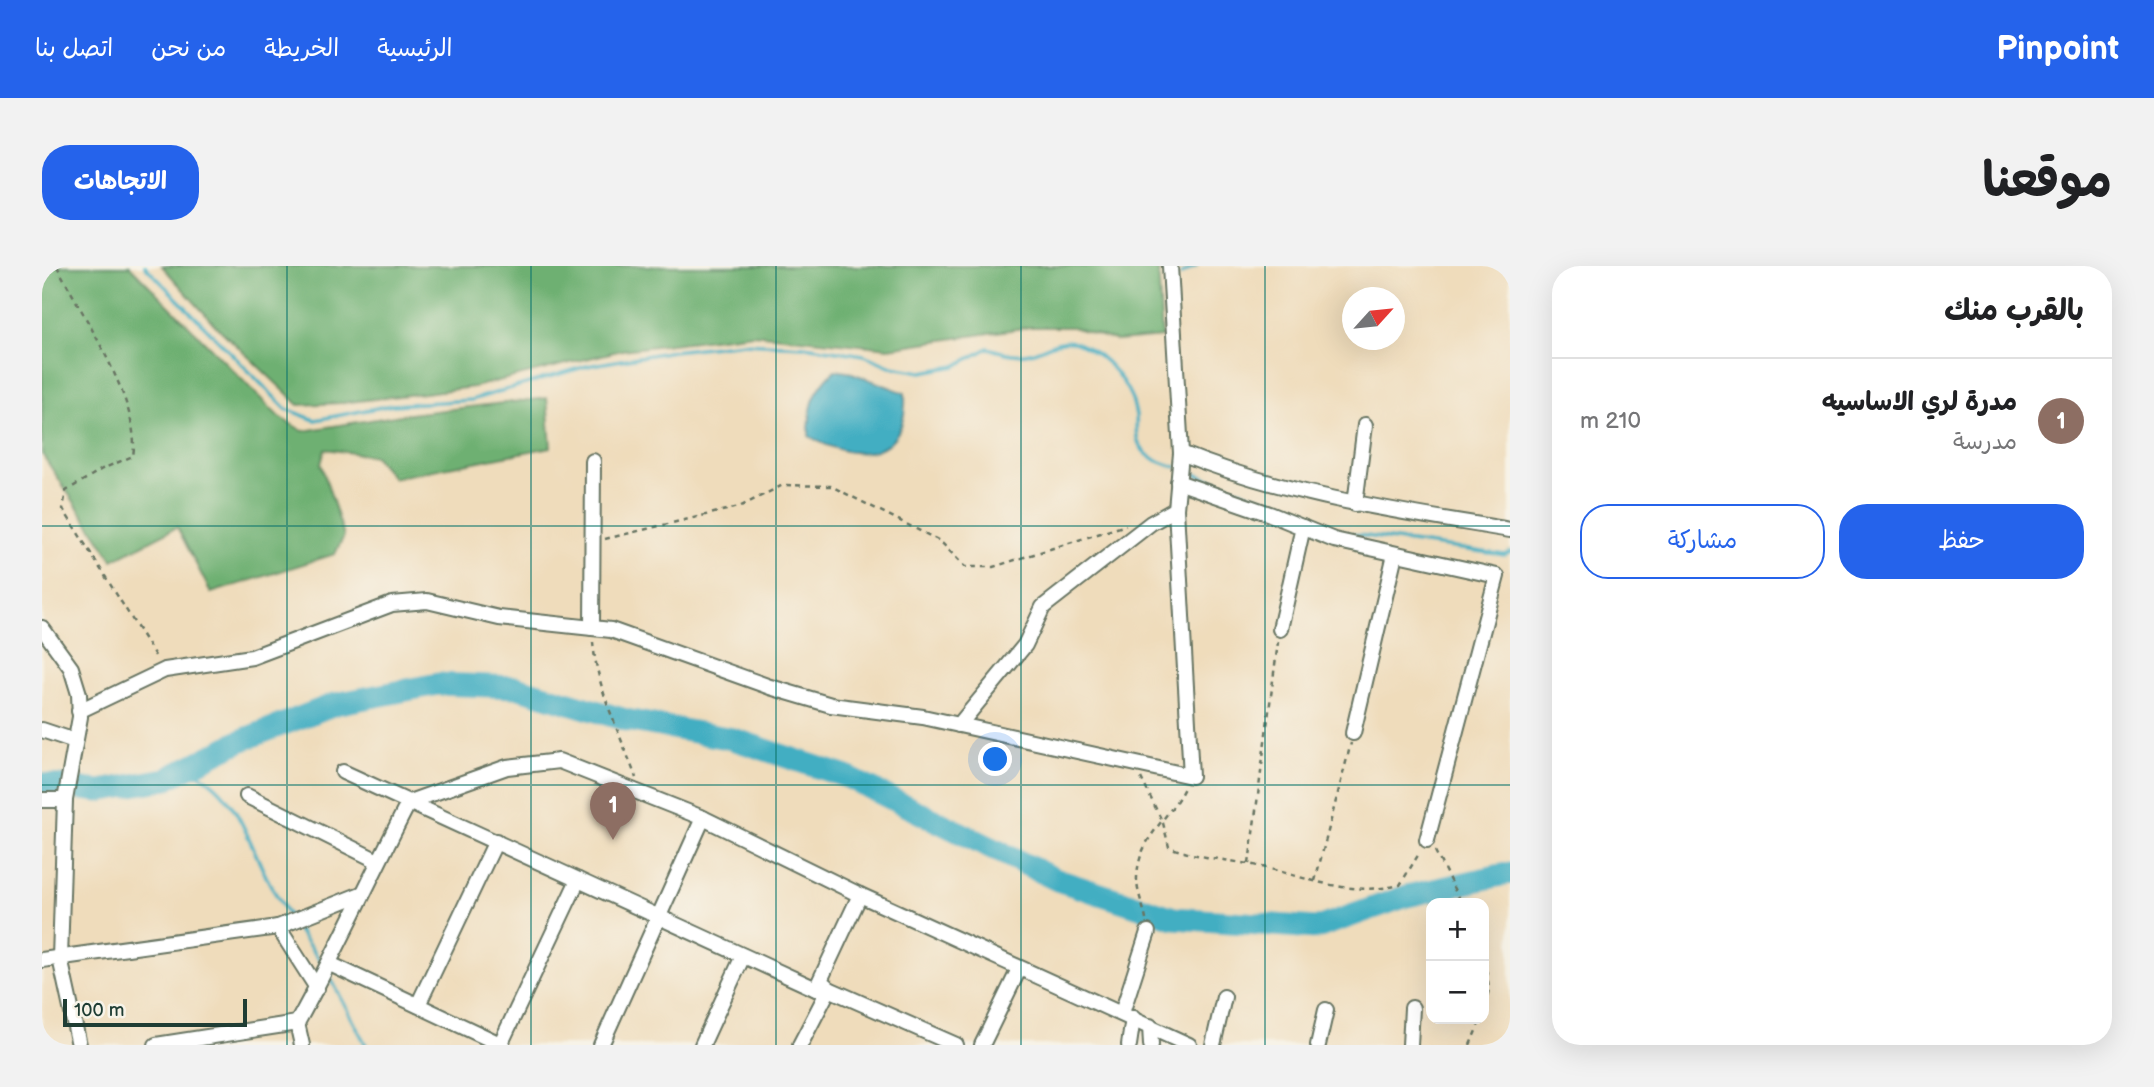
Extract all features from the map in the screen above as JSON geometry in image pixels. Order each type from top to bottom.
[{"type":"street","points":[[79,710],[165,670],[252,657],[392,604],[427,601],[499,618],[611,630],[770,687],[831,705],[959,725],[1191,776],[1176,509],[1180,467],[1170,266]]},
{"type":"street","points":[[1355,504],[1365,425]]},
{"type":"street","points":[[592,628],[593,461]]},
{"type":"street","points":[[1180,467],[1224,471],[1355,504],[1510,530]]},
{"type":"street","points":[[1180,467],[1334,540],[1497,576],[1427,840]]},
{"type":"street","points":[[959,725],[1025,645],[1043,607],[1151,523],[1176,509]]},
{"type":"street","points":[[1280,629],[1303,527]]},
{"type":"street","points":[[1353,733],[1395,554]]},
{"type":"street","points":[[42,628],[71,668],[79,694],[75,741],[65,800],[60,958],[79,1045]]},
{"type":"street","points":[[42,730],[75,741]]},
{"type":"street","points":[[302,1045],[297,1023],[330,964],[361,894],[409,802],[507,767],[559,761],[703,818],[860,895],[1189,1045]]},
{"type":"street","points":[[343,772],[743,957],[822,986],[956,1045]]},
{"type":"street","points":[[247,796],[378,861]]},
{"type":"street","points":[[42,800],[65,800]]},
{"type":"street","points":[[601,1045],[703,818]]},
{"type":"street","points":[[418,1005],[496,841]]},
{"type":"street","points":[[330,964],[501,1045],[578,880]]},
{"type":"street","points":[[42,960],[278,927],[361,894]]},
{"type":"street","points":[[800,1045],[860,895]]},
{"type":"street","points":[[278,927],[317,988]]},
{"type":"street","points":[[1129,1045],[1128,1015],[1148,932]]},
{"type":"street","points":[[702,1045],[743,957]]},
{"type":"street","points":[[982,1045],[1019,969]]},
{"type":"street","points":[[1213,1045],[1224,997]]},
{"type":"street","points":[[1410,1045],[1412,1007]]},
{"type":"street","points":[[1318,1045],[1326,1010]]},
{"type":"street","points":[[156,1045],[297,1023]]},
{"type":"street","points":[[1150,1026],[1151,1045]]},
{"type":"path","points":[[57,266],[129,405],[136,439],[134,456],[102,469],[66,491],[63,509],[99,570],[165,670]]},
{"type":"path","points":[[593,542],[739,507],[783,485],[831,486],[940,541],[965,567],[993,566],[1129,524]]},
{"type":"path","points":[[592,628],[595,662],[606,700],[640,791]]},
{"type":"path","points":[[1250,864],[1280,629]]},
{"type":"path","points":[[1315,881],[1353,733]]},
{"type":"path","points":[[1135,765],[1163,823],[1169,847],[1192,856],[1250,864],[1340,889],[1378,890],[1400,885],[1427,840]]},
{"type":"path","points":[[1148,932],[1136,879],[1146,839],[1163,823],[1191,776]]},
{"type":"path","points":[[1427,840],[1458,898]]},
{"type":"path","points":[[1470,1045],[1479,1024]]},
{"type":"path","points":[[1502,1045],[1510,1043]]},
{"type":"green space","points":[[42,266],[130,266],[279,417],[303,431],[401,415],[547,398],[551,447],[393,478],[374,456],[325,449],[321,464],[344,536],[335,554],[211,593],[177,527],[113,560],[42,454]]},
{"type":"green space","points":[[162,266],[1158,266],[1162,337],[1117,341],[1072,327],[1030,327],[889,348],[753,334],[622,350],[474,387],[341,403],[299,405],[215,325]]},
{"type":"water","points":[[835,370],[852,373],[905,393],[904,415],[898,432],[889,443],[876,450],[861,453],[844,451],[809,436],[810,416],[817,392]]},
{"type":"waterway","points":[[145,266],[286,409],[315,420],[392,405],[471,400],[587,366],[673,351],[744,343],[804,346],[864,355],[892,367],[922,372],[956,366],[988,348],[1009,354],[1025,354],[1065,341],[1087,348],[1115,371],[1133,403],[1140,447],[1154,459],[1176,467]]},
{"type":"waterway","points":[[1181,275],[1196,266]]},
{"type":"waterway","points":[[1184,470],[1270,501],[1337,532],[1505,555],[1510,552]]},
{"type":"waterway","points":[[42,784],[99,791],[166,779],[240,741],[335,704],[438,684],[516,687],[626,720],[733,739],[847,777],[1057,880],[1174,918],[1317,928],[1407,896],[1510,873]]},
{"type":"waterway","points":[[187,769],[215,786],[235,811],[266,876],[290,918]]},
{"type":"waterway","points":[[293,924],[322,963]]},
{"type":"waterway","points":[[328,973],[366,1045]]},
{"type":"place","name":"مدرة لري الاساسیه","points":[[613,840]]}]
